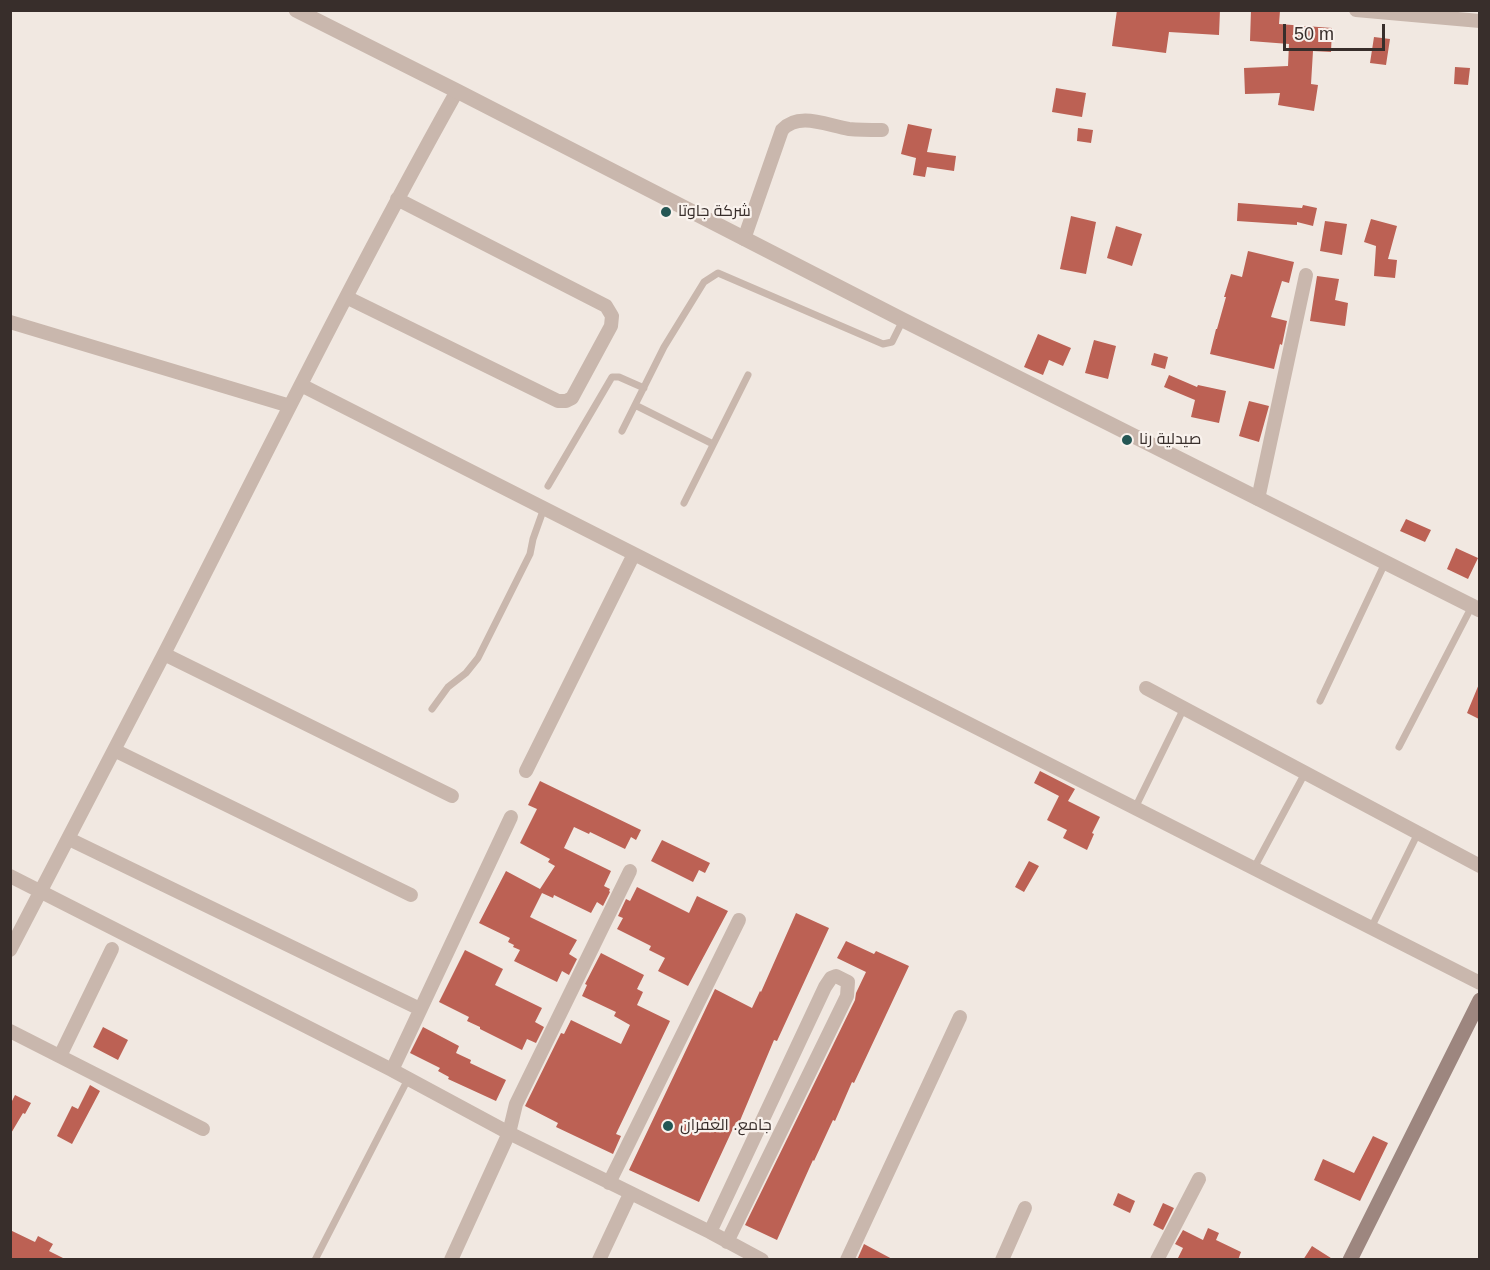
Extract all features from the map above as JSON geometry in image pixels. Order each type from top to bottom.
[{"type":"main road","points":[[1350,1260],[1479,1000]]},
{"type":"street","points":[[296,10],[903,320],[1476,608]]},
{"type":"street","points":[[1356,10],[1479,21]]},
{"type":"street","points":[[10,950],[346,297],[457,91]]},
{"type":"street","points":[[744,239],[782,130],[786,125],[806,120],[847,129],[882,130]]},
{"type":"street","points":[[346,297],[558,401],[572,398],[611,326],[612,316],[606,306],[397,199]]},
{"type":"street","points":[[1258,499],[1306,275]]},
{"type":"street","points":[[12,326],[290,406]]},
{"type":"street","points":[[301,385],[1479,983]]},
{"type":"street","points":[[526,771],[634,554]]},
{"type":"street","points":[[164,654],[452,796]]},
{"type":"street","points":[[1146,688],[1479,866]]},
{"type":"street","points":[[114,750],[411,895]]},
{"type":"street","points":[[392,1070],[511,817]]},
{"type":"street","points":[[69,838],[420,1009]]},
{"type":"street","points":[[451,1260],[509,1133],[516,1104],[630,871]]},
{"type":"street","points":[[10,876],[392,1070],[509,1133],[762,1260]]},
{"type":"street","points":[[609,1183],[739,920]]},
{"type":"street","points":[[60,1056],[112,949]]},
{"type":"street","points":[[710,1232],[825,987],[831,978],[836,976],[848,982],[847,996],[727,1242]]},
{"type":"street","points":[[847,1260],[960,1017]]},
{"type":"street","points":[[10,1031],[203,1129]]},
{"type":"street","points":[[1157,1260],[1199,1179]]},
{"type":"street","points":[[599,1260],[630,1194]]},
{"type":"street","points":[[1002,1260],[1025,1208]]},
{"type":"lane","points":[[622,430],[664,347],[704,282],[718,273],[883,344],[892,342],[903,320]]},
{"type":"lane","points":[[684,503],[748,375]]},
{"type":"lane","points":[[548,486],[612,377],[620,377],[644,388]]},
{"type":"lane","points":[[635,405],[713,444]]},
{"type":"lane","points":[[432,709],[448,687],[466,673],[478,658],[530,554],[544,508]]},
{"type":"lane","points":[[1320,701],[1385,563]]},
{"type":"lane","points":[[1399,747],[1476,608]]},
{"type":"lane","points":[[1135,808],[1184,708]]},
{"type":"lane","points":[[1254,868],[1305,772]]},
{"type":"lane","points":[[1371,928],[1418,833]]},
{"type":"lane","points":[[315,1260],[408,1079]]},
{"type":"building","points":[[1117,10],[1220,10],[1219,35],[1169,32],[1166,53],[1112,46]]},
{"type":"building","points":[[1251,10],[1280,11],[1279,24],[1332,28],[1331,52],[1313,51],[1311,84],[1318,85],[1314,111],[1278,105],[1280,93],[1245,94],[1244,68],[1288,66],[1289,44],[1250,41]]},
{"type":"building","points":[[1374,37],[1390,39],[1386,65],[1370,63]]},
{"type":"building","points":[[1455,67],[1470,68],[1468,85],[1454,84]]},
{"type":"building","points":[[1056,88],[1086,93],[1082,117],[1052,112]]},
{"type":"building","points":[[908,124],[932,129],[927,152],[956,156],[954,171],[927,167],[925,177],[913,175],[916,158],[901,154]]},
{"type":"building","points":[[1078,128],[1093,130],[1091,143],[1077,141]]},
{"type":"building","points":[[1238,203],[1302,208],[1303,205],[1317,208],[1313,226],[1297,222],[1297,225],[1237,221]]},
{"type":"building","points":[[1071,216],[1096,222],[1086,274],[1060,269]]},
{"type":"building","points":[[1371,219],[1397,226],[1388,259],[1397,260],[1395,278],[1374,276],[1376,246],[1364,242]]},
{"type":"building","points":[[1325,221],[1347,224],[1342,255],[1320,251]]},
{"type":"building","points":[[1116,226],[1142,234],[1132,266],[1107,258]]},
{"type":"building","points":[[1248,251],[1294,262],[1289,283],[1282,281],[1271,317],[1287,321],[1274,369],[1210,354],[1231,274],[1242,277]]},
{"type":"building","points":[[1317,276],[1339,279],[1335,300],[1348,303],[1345,326],[1310,321]]},
{"type":"building","points":[[1038,334],[1071,348],[1063,366],[1049,360],[1043,375],[1024,367]]},
{"type":"building","points":[[1094,340],[1116,346],[1108,379],[1085,373]]},
{"type":"building","points":[[1154,353],[1168,357],[1165,369],[1151,365]]},
{"type":"building","points":[[1169,375],[1197,387],[1198,385],[1226,391],[1219,423],[1191,417],[1195,400],[1164,387]]},
{"type":"building","points":[[1249,401],[1269,406],[1259,442],[1239,436]]},
{"type":"building","points":[[1406,519],[1431,530],[1425,542],[1400,531]]},
{"type":"building","points":[[1456,548],[1478,558],[1468,579],[1447,569]]},
{"type":"building","points":[[1479,684],[1479,719],[1467,713]]},
{"type":"building","points":[[1040,771],[1075,789],[1068,801],[1100,817],[1087,850],[1063,838],[1067,830],[1047,820],[1059,796],[1034,783]]},
{"type":"building","points":[[540,781],[641,830],[636,840],[631,837],[625,849],[574,827],[564,848],[611,871],[604,886],[610,889],[610,892],[603,906],[597,902],[591,913],[554,895],[553,898],[542,893],[530,917],[577,940],[569,954],[577,959],[569,975],[562,971],[557,982],[514,961],[520,950],[508,942],[510,938],[479,923],[506,871],[540,889],[555,866],[548,862],[550,859],[520,843],[537,809],[528,805]]},
{"type":"building","points":[[662,840],[710,863],[705,873],[699,870],[693,882],[651,861]]},
{"type":"building","points":[[1029,861],[1039,866],[1024,892],[1015,887]]},
{"type":"building","points":[[637,887],[689,913],[697,896],[728,911],[688,986],[658,971],[665,958],[649,950],[651,946],[617,929],[623,918],[618,916],[626,899],[630,901]]},
{"type":"building","points":[[796,913],[829,928],[777,1041],[774,1040],[739,1123],[736,1122],[699,1202],[629,1170],[715,989],[752,1008]]},
{"type":"building","points":[[846,941],[909,966],[854,1083],[852,1082],[835,1121],[833,1120],[813,1160],[777,1240],[745,1225],[855,1000],[866,972],[837,958]]},
{"type":"building","points":[[465,950],[503,969],[495,985],[542,1008],[535,1022],[544,1027],[536,1043],[527,1039],[522,1050],[480,1029],[467,1021],[469,1017],[439,1002]]},
{"type":"building","points":[[601,953],[644,975],[637,989],[643,992],[637,1005],[670,1021],[616,1134],[621,1136],[613,1154],[556,1127],[558,1123],[525,1106],[561,1033],[564,1034],[571,1020],[621,1044],[630,1025],[614,1016],[616,1012],[582,996],[587,985],[585,984]]},
{"type":"building","points":[[103,1027],[128,1040],[118,1060],[93,1047]]},
{"type":"building","points":[[423,1027],[459,1046],[456,1053],[471,1060],[470,1063],[506,1080],[496,1101],[448,1079],[449,1077],[438,1071],[440,1068],[410,1053]]},
{"type":"building","points":[[90,1085],[100,1091],[72,1144],[57,1136],[72,1106],[78,1109]]},
{"type":"building","points":[[15,1095],[31,1103],[10,1135],[10,1105]]},
{"type":"building","points":[[1373,1136],[1388,1143],[1360,1201],[1314,1180],[1323,1159],[1354,1173]]},
{"type":"building","points":[[1118,1193],[1135,1201],[1130,1213],[1113,1205]]},
{"type":"building","points":[[1163,1203],[1174,1208],[1163,1230],[1153,1225]]},
{"type":"building","points":[[1208,1228],[1219,1233],[1216,1240],[1241,1252],[1238,1260],[1177,1260],[1183,1248],[1175,1244],[1183,1230],[1203,1240]]},
{"type":"building","points":[[10,1230],[35,1242],[38,1236],[53,1244],[49,1251],[67,1260],[10,1260]]},
{"type":"building","points":[[864,1244],[894,1260],[857,1260]]},
{"type":"building","points":[[1312,1246],[1334,1260],[1303,1260]]},
{"type":"place","name":"شركة جاوتا","points":[[666,212]]},
{"type":"place","name":"صيدلية رنا","points":[[1127,440]]},
{"type":"place","name":"جامع. الغفران","points":[[668,1126]]}]
